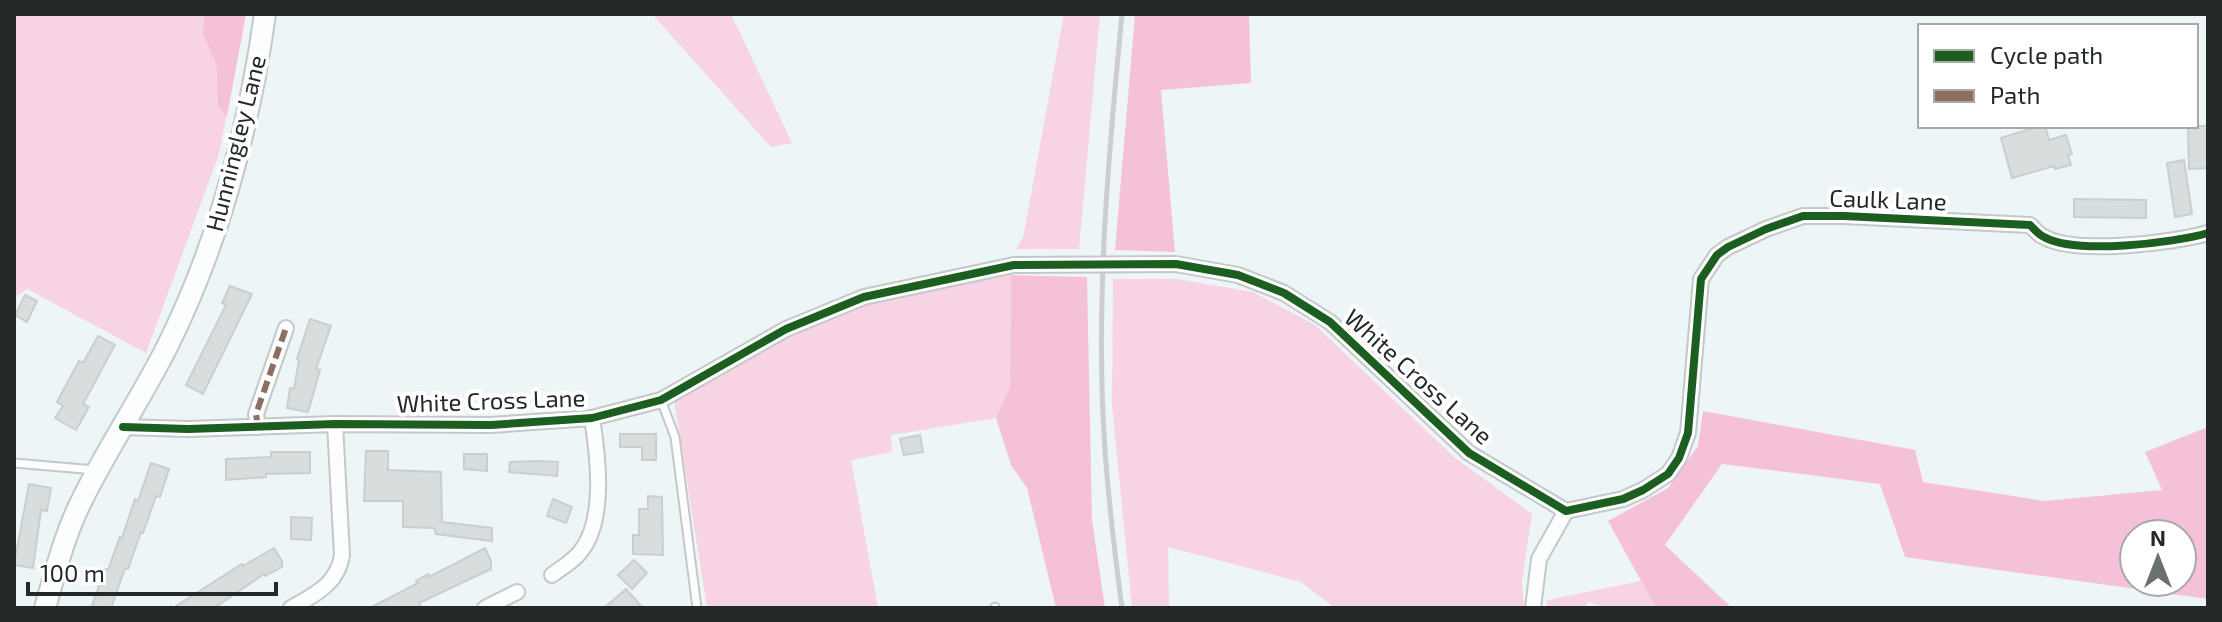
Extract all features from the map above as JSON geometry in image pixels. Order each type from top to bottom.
[{"type":"main road","name":"Hunningley Lane","points":[[45,608],[65,537],[98,470],[169,343],[210,245],[242,137],[265,14]]},
{"type":"street","name":"Caulk Lane","points":[[1566,511],[1623,499],[1662,479],[1672,468],[1688,433],[1701,279],[1717,255],[1766,229],[1803,216],[1844,216],[2030,225],[2044,237],[2062,244],[2080,245],[2157,242],[2208,233]]},
{"type":"street","name":"White Cross Lane","points":[[123,427],[491,425],[592,418],[661,400],[786,329],[864,297],[1014,265],[1176,264],[1238,275],[1296,301],[1330,322],[1469,453],[1566,511]]},
{"type":"street","points":[[258,427],[256,414],[286,328]]},
{"type":"street","points":[[552,575],[581,551],[595,521],[598,496],[592,418]]},
{"type":"street","points":[[291,608],[313,602],[337,575],[342,555],[335,424]]},
{"type":"street","points":[[1533,608],[1539,559],[1566,511]]},
{"type":"street","points":[[485,608],[517,592]]},
{"type":"lane","points":[[661,400],[675,437],[697,608]]},
{"type":"lane","points":[[14,463],[98,470]]},
{"type":"shaded area","points":[[14,14],[246,14],[219,154],[146,353],[27,289],[14,298]]},
{"type":"shaded area","points":[[205,14],[246,14],[227,116],[218,106],[217,67],[203,33]]},
{"type":"shaded area","points":[[652,14],[731,14],[792,143],[771,147]]},
{"type":"shaded area","points":[[1064,14],[1100,14],[1079,249],[1016,249],[1023,238]]},
{"type":"shaded area","points":[[1135,14],[1249,14],[1251,83],[1161,90],[1175,252],[1115,250]]},
{"type":"shaded area","points":[[1011,275],[1010,387],[996,418],[891,435],[892,452],[851,460],[878,608],[707,608],[674,400],[787,333],[869,302]]},
{"type":"shaded area","points":[[1011,275],[1087,277],[1092,520],[1105,608],[1056,608],[1027,488],[1011,465],[996,418],[1010,387]]},
{"type":"shaded area","points":[[1113,279],[1177,279],[1253,292],[1315,325],[1454,457],[1532,514],[1522,581],[1524,608],[1335,608],[1301,582],[1168,547],[1169,608],[1132,608],[1112,405]]},
{"type":"shaded area","points":[[1703,411],[1915,450],[1923,482],[2045,501],[2162,490],[2145,452],[2208,427],[2208,599],[2198,598],[2198,518],[2118,518],[2118,587],[1905,557],[1880,484],[1722,464],[1665,545],[1732,608],[1656,608],[1608,521],[1668,488],[1698,446]]},
{"type":"shaded area","points":[[1641,581],[1656,608],[1608,608],[1587,602],[1587,608],[1547,608],[1547,600]]},
{"type":"building","points":[[2208,126],[2208,168],[2189,169],[2188,128]]},
{"type":"building","points":[[2034,128],[2046,128],[2049,140],[2066,135],[2072,154],[2068,155],[2071,165],[2055,169],[2054,166],[2012,178],[2001,138]]},
{"type":"building","points":[[2184,160],[2192,214],[2175,217],[2167,163]]},
{"type":"building","points":[[2074,199],[2146,200],[2146,218],[2074,217]]},
{"type":"building","points":[[230,286],[252,294],[203,394],[186,385],[226,305],[222,303]]},
{"type":"building","points":[[25,295],[37,301],[27,322],[15,315]]},
{"type":"building","points":[[310,319],[331,326],[316,369],[320,370],[308,412],[287,408],[290,388],[294,389],[297,359]]},
{"type":"building","points":[[98,336],[115,345],[83,404],[89,407],[76,430],[55,418],[63,406],[57,402],[79,361],[83,363]]},
{"type":"building","points":[[620,434],[656,434],[656,460],[642,460],[642,447],[620,447]]},
{"type":"building","points":[[920,435],[923,452],[904,455],[900,439]]},
{"type":"building","points":[[366,451],[388,451],[388,470],[441,472],[442,522],[492,528],[492,541],[436,534],[434,528],[403,527],[403,501],[364,501]]},
{"type":"building","points":[[271,452],[310,452],[310,473],[266,474],[266,477],[226,480],[226,459],[271,457]]},
{"type":"building","points":[[464,454],[487,454],[487,471],[464,469]]},
{"type":"building","points":[[510,462],[558,462],[557,476],[509,472]]},
{"type":"building","points":[[151,463],[169,469],[160,497],[156,496],[111,608],[91,608],[105,569],[108,570],[122,538],[135,499],[138,501]]},
{"type":"building","points":[[29,484],[51,488],[47,511],[41,510],[33,568],[14,565]]},
{"type":"building","points":[[648,496],[662,497],[663,555],[633,554],[633,535],[639,535],[639,509],[648,509]]},
{"type":"building","points":[[553,499],[572,507],[566,523],[547,516]]},
{"type":"building","points":[[291,517],[312,518],[311,540],[291,539]]},
{"type":"building","points":[[274,548],[282,567],[264,574],[214,608],[173,608],[242,564]]},
{"type":"building","points":[[485,548],[491,569],[419,603],[422,608],[370,608],[418,583],[416,581],[428,574],[429,577]]},
{"type":"building","points":[[634,560],[647,573],[632,589],[618,575]]},
{"type":"building","points":[[626,589],[643,608],[604,608]]},
{"type":"railway","points":[[1122,14],[1108,177],[1101,342],[1105,451],[1122,608]]},
{"type":"marked path","points":[[258,427],[256,414],[286,328]]},
{"type":"cycle path","points":[[123,427],[491,425],[592,418],[661,400],[786,329],[864,297],[1014,265],[1176,264],[1238,275],[1284,293],[1330,322],[1469,453],[1566,511],[1623,499],[1668,474],[1679,458],[1688,433],[1701,279],[1717,255],[1766,229],[1803,216],[2030,225],[2042,236],[2059,242],[2101,246],[2125,246],[2208,233]]}]
